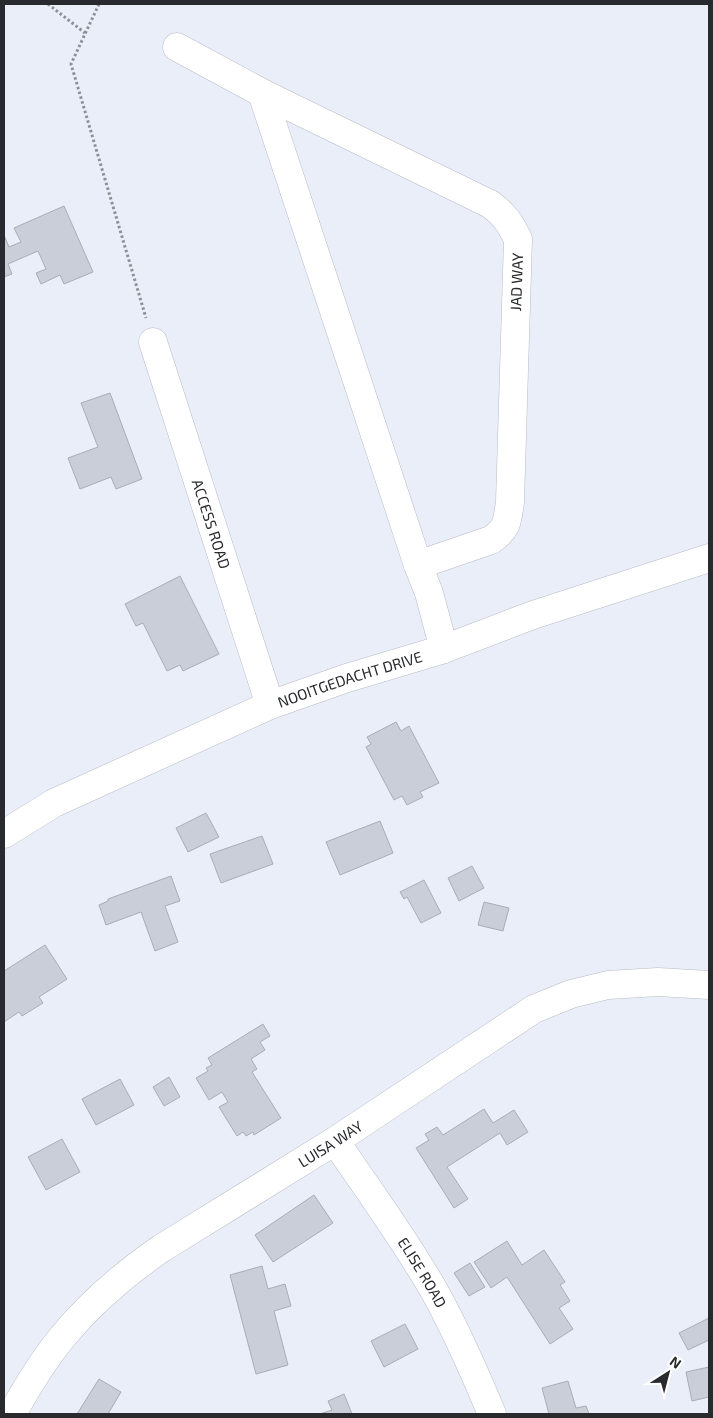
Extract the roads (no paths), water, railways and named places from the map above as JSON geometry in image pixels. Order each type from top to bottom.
[{"type":"street","name":"JAD WAY","points":[[178,47],[262,94],[490,204],[501,212],[518,239],[510,502],[507,522],[501,533],[491,540],[418,565]]},
{"type":"street","points":[[262,94],[429,594],[444,649]]},
{"type":"street","name":"ACCESS ROAD","points":[[153,342],[270,705]]},
{"type":"street","name":"NOOITGEDACHT DRIVE","points":[[4,834],[54,803],[270,705],[347,678],[444,649],[533,615],[709,558]]},
{"type":"street","name":"LUISA WAY","points":[[12,1414],[27,1387],[60,1340],[100,1297],[128,1272],[162,1248],[336,1141],[534,1009],[572,994],[608,985],[658,982],[709,986]]},
{"type":"street","name":"ELISE ROAD","points":[[336,1141],[433,1288],[492,1414]]}]
